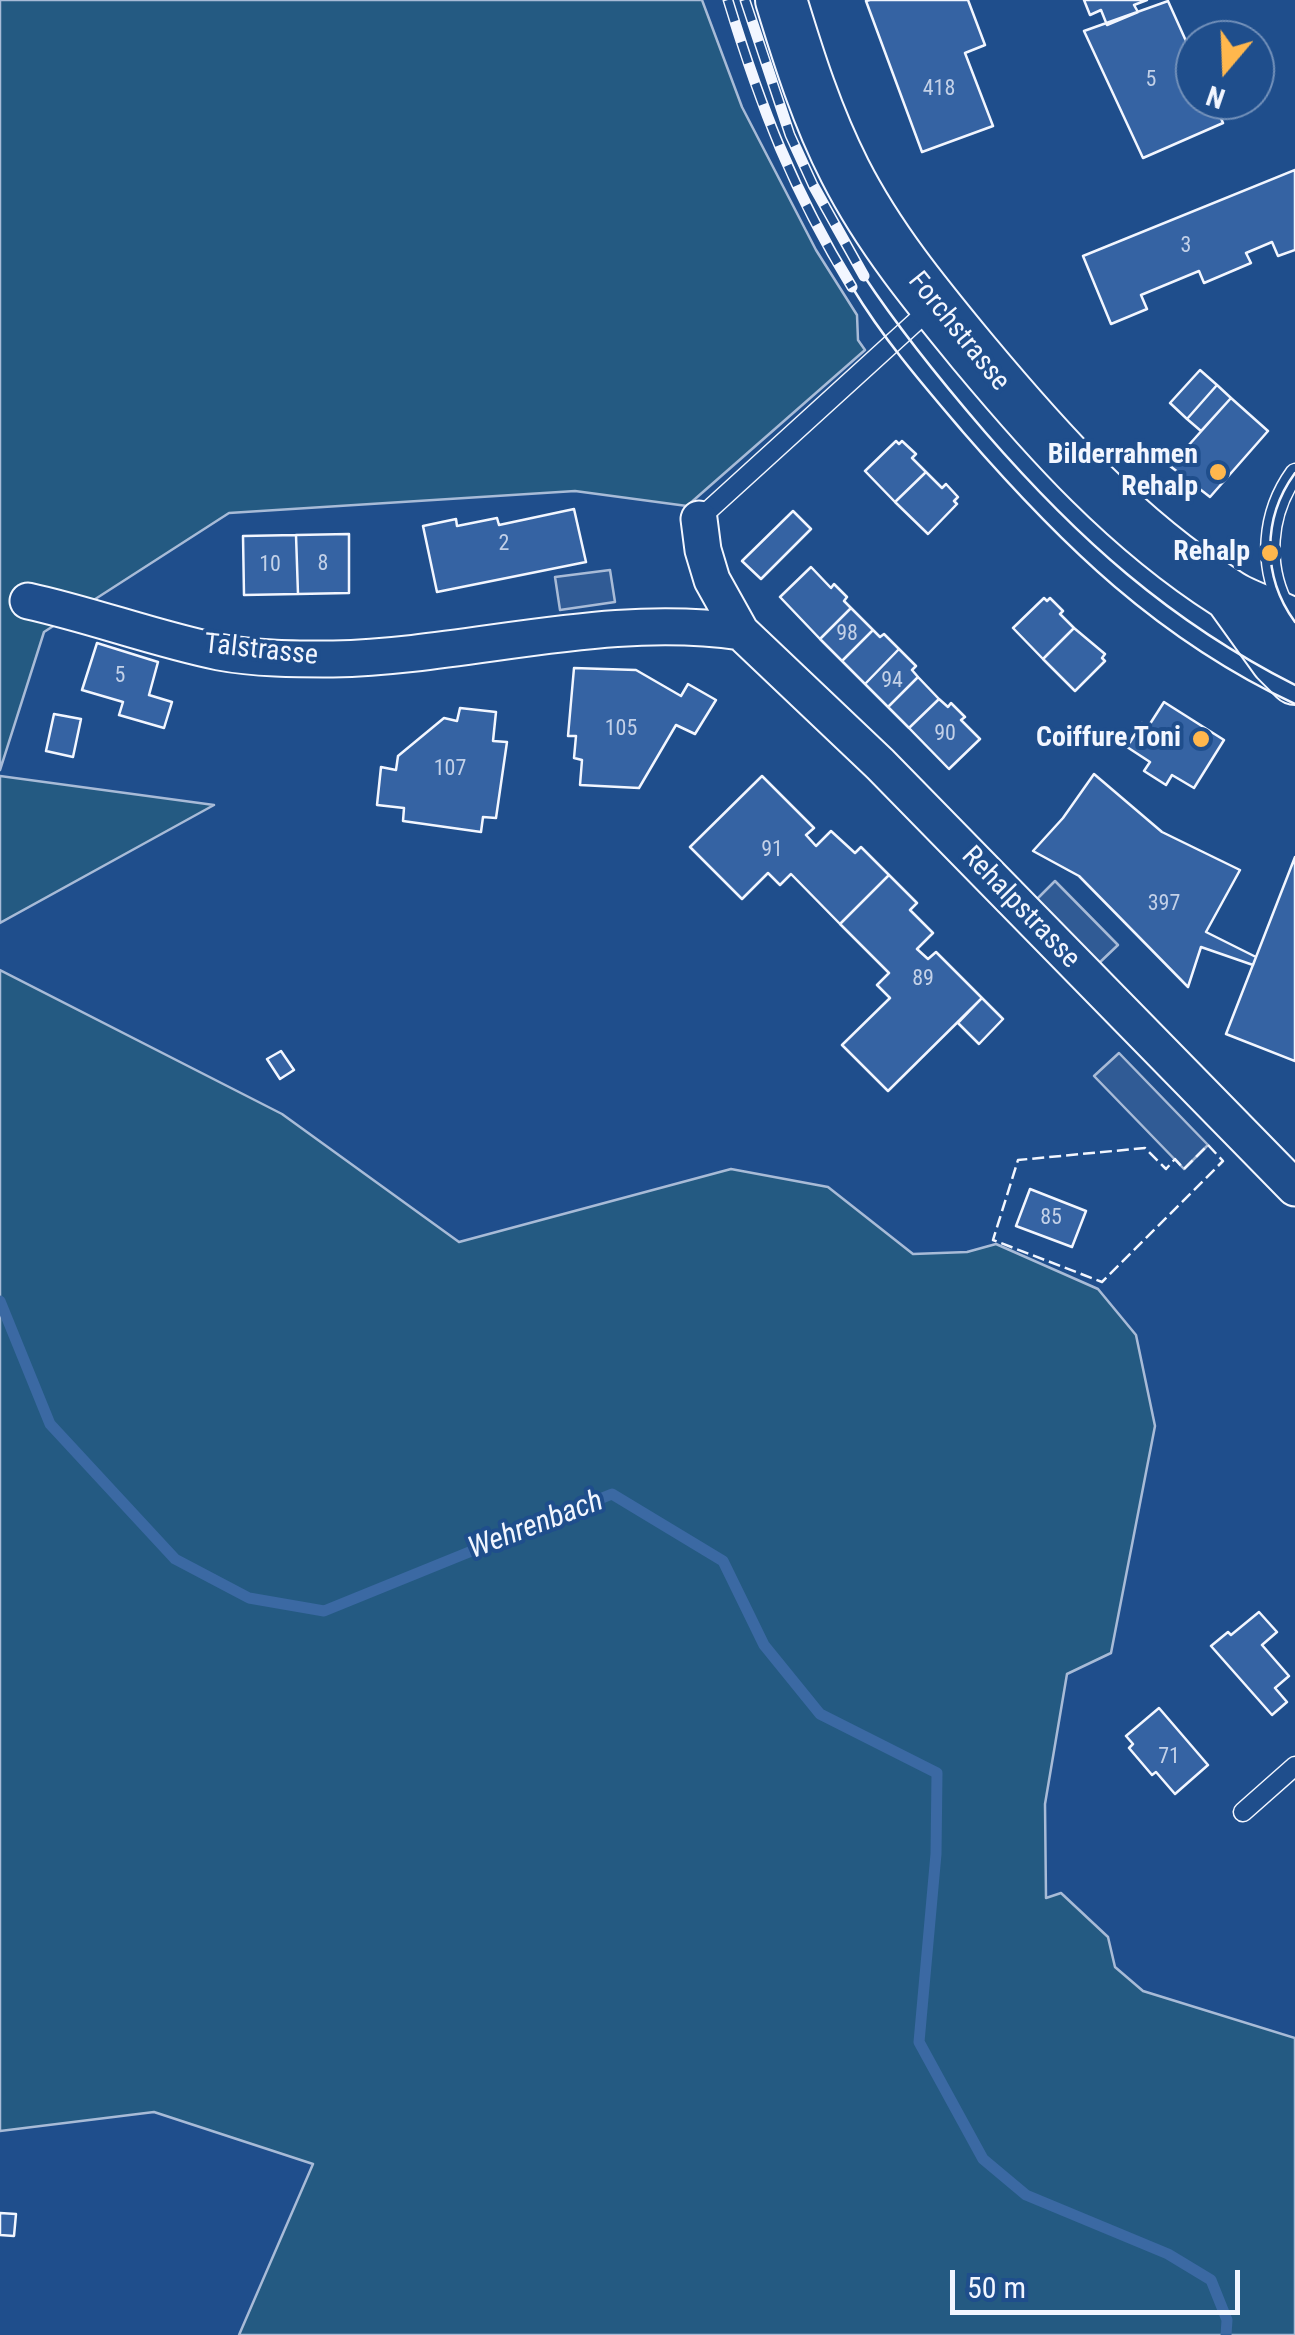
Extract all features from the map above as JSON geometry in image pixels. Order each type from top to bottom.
[{"type":"main road","name":"Forchstrasse","points":[[781,0],[815,105],[846,174],[871,218],[934,305],[1048,440],[1142,532],[1230,596],[1295,623]]},
{"type":"main road","name":"Forchstrasse","points":[[1230,596],[1295,680]]},
{"type":"street","name":"Rehalpstrasse","points":[[699,518],[712,580],[742,632],[880,764],[1295,1188]]},
{"type":"street","name":"Talstrasse","points":[[28,601],[220,652],[270,658],[438,652],[499,641],[644,626],[742,632]]},
{"type":"lane","points":[[699,518],[934,305]]},
{"type":"lane","points":[[1295,473],[1276,510],[1270,554],[1278,594],[1295,623]]},
{"type":"lane","points":[[1242,1812],[1295,1766]]},
{"type":"shaded area","points":[[0,0],[702,0],[742,107],[816,250],[857,315],[858,340],[865,350],[687,506],[575,491],[229,513],[44,632],[0,770]]},
{"type":"shaded area","points":[[610,570],[615,602],[560,610],[555,577]]},
{"type":"shaded area","points":[[0,776],[214,805],[0,923]]},
{"type":"shaded area","points":[[1055,881],[1118,945],[1097,965],[1035,901]]},
{"type":"shaded area","points":[[0,970],[282,1114],[459,1242],[731,1169],[828,1187],[913,1254],[967,1252],[996,1244],[1098,1289],[1136,1335],[1155,1426],[1111,1653],[1067,1674],[1045,1804],[1046,1898],[1061,1893],[1108,1937],[1115,1967],[1143,1991],[1295,2038],[1295,2335],[239,2335],[313,2164],[154,2112],[0,2131]]},
{"type":"shaded area","points":[[1119,1053],[1208,1145],[1184,1169],[1094,1076]]},
{"type":"building","points":[[968,0],[985,45],[965,53],[993,126],[922,152],[866,1]]},
{"type":"building","points":[[1084,0],[1147,0],[1134,5],[1138,12],[1107,25],[1101,10],[1090,15]]},
{"type":"building","points":[[1168,1],[1177,20],[1175,120],[1223,123],[1143,158],[1084,31]]},
{"type":"building","points":[[1295,170],[1295,250],[1278,256],[1272,242],[1246,253],[1251,263],[1204,283],[1199,271],[1141,295],[1147,309],[1111,324],[1083,256]]},
{"type":"building","points":[[1200,370],[1217,385],[1187,419],[1170,403]]},
{"type":"building","points":[[1217,385],[1231,398],[1201,431],[1187,419]]},
{"type":"building","points":[[1231,398],[1268,431],[1210,497],[1170,466]]},
{"type":"building","points":[[896,441],[902,441],[916,454],[912,458],[926,472],[895,502],[865,471]]},
{"type":"building","points":[[926,472],[958,497],[954,501],[957,504],[928,534],[895,502]]},
{"type":"building","points":[[574,509],[586,562],[437,592],[423,526],[456,519],[457,526],[497,518],[499,525]]},
{"type":"building","points":[[793,511],[811,529],[761,579],[742,561]]},
{"type":"building","points":[[349,534],[349,593],[298,594],[296,535]]},
{"type":"building","points":[[296,535],[298,594],[244,595],[243,536]]},
{"type":"building","points":[[811,567],[831,588],[834,584],[847,597],[844,601],[851,608],[820,639],[780,597]]},
{"type":"building","points":[[1044,598],[1050,598],[1063,611],[1060,614],[1074,628],[1043,659],[1013,628]]},
{"type":"building","points":[[851,608],[873,630],[842,661],[820,639]]},
{"type":"building","points":[[1074,628],[1105,654],[1105,661],[1075,691],[1043,659]]},
{"type":"building","points":[[873,630],[880,637],[884,634],[899,649],[865,684],[842,661]]},
{"type":"building","points":[[97,643],[158,662],[149,695],[172,702],[164,728],[119,715],[123,702],[82,690]]},
{"type":"building","points":[[899,649],[916,666],[912,670],[918,677],[888,707],[865,684]]},
{"type":"building","points":[[574,668],[636,670],[681,696],[688,684],[716,700],[695,734],[676,725],[639,788],[580,785],[582,760],[574,758],[576,736],[568,736]]},
{"type":"building","points":[[918,677],[939,699],[909,728],[888,707]]},
{"type":"building","points":[[939,699],[948,707],[951,703],[980,739],[949,769],[909,728]]},
{"type":"building","points":[[1164,702],[1224,740],[1194,788],[1172,775],[1166,785],[1144,771],[1150,762],[1127,747],[1142,723],[1148,727]]},
{"type":"building","points":[[460,708],[496,712],[493,741],[507,742],[496,818],[483,817],[481,832],[403,821],[404,808],[377,805],[381,767],[396,770],[398,756],[444,718],[457,721]]},
{"type":"building","points":[[54,714],[81,719],[73,757],[46,751]]},
{"type":"building","points":[[1094,774],[1162,832],[1240,870],[1206,932],[1256,957],[1253,965],[1201,947],[1188,987],[1079,876],[1033,851],[1063,818]]},
{"type":"building","points":[[762,776],[814,828],[806,835],[816,846],[831,831],[855,853],[861,847],[889,875],[840,924],[791,874],[780,885],[768,873],[742,899],[690,847]]},
{"type":"building","points":[[1295,857],[1295,1061],[1226,1034]]},
{"type":"building","points":[[889,875],[917,903],[910,910],[933,933],[917,949],[928,959],[936,952],[982,998],[888,1091],[842,1045],[890,998],[877,985],[889,973],[840,924]]},
{"type":"building","points":[[982,998],[1003,1019],[979,1044],[958,1023]]},
{"type":"building","points":[[281,1051],[294,1070],[280,1079],[267,1059]]},
{"type":"building","points":[[1030,1189],[1086,1211],[1072,1247],[1016,1226]]},
{"type":"building","points":[[1259,1612],[1277,1632],[1262,1645],[1289,1676],[1275,1688],[1287,1702],[1272,1715],[1211,1646]]},
{"type":"building","points":[[1159,1708],[1208,1765],[1175,1794],[1129,1748],[1133,1744],[1126,1736]]},
{"type":"building","points":[[0,2213],[16,2214],[14,2236],[0,2235]]},
{"type":"waterway","name":"Wehrenbach","points":[[0,1301],[50,1424],[175,1559],[249,1598],[324,1611],[612,1494],[723,1561],[764,1645],[820,1714],[937,1773],[936,1854],[919,2042],[983,2159],[1026,2195],[1168,2254],[1211,2280],[1227,2320],[1226,2335]]},
{"type":"tram line","points":[[864,276],[969,413],[1090,542],[1206,633],[1295,685]]},
{"type":"tram line","points":[[852,287],[933,397],[1075,551],[1156,620],[1199,650],[1295,704]]},
{"type":"tram line","points":[[1295,473],[1276,509],[1270,548],[1276,586],[1295,622]]},
{"type":"railway","points":[[728,0],[780,148],[812,217],[852,287]]},
{"type":"railway","points":[[745,0],[790,135],[864,276]]},
{"type":"fence","points":[[1208,1145],[1223,1161],[1102,1282],[993,1240],[1018,1160],[1145,1148],[1166,1169],[1175,1159],[1184,1169],[1208,1145]]},
{"type":"place","name":"Bilderrahmen Rehalp","points":[[1218,472]]},
{"type":"place","name":"Rehalp","points":[[1270,553]]},
{"type":"place","name":"Coiffure Toni","points":[[1201,739]]}]
